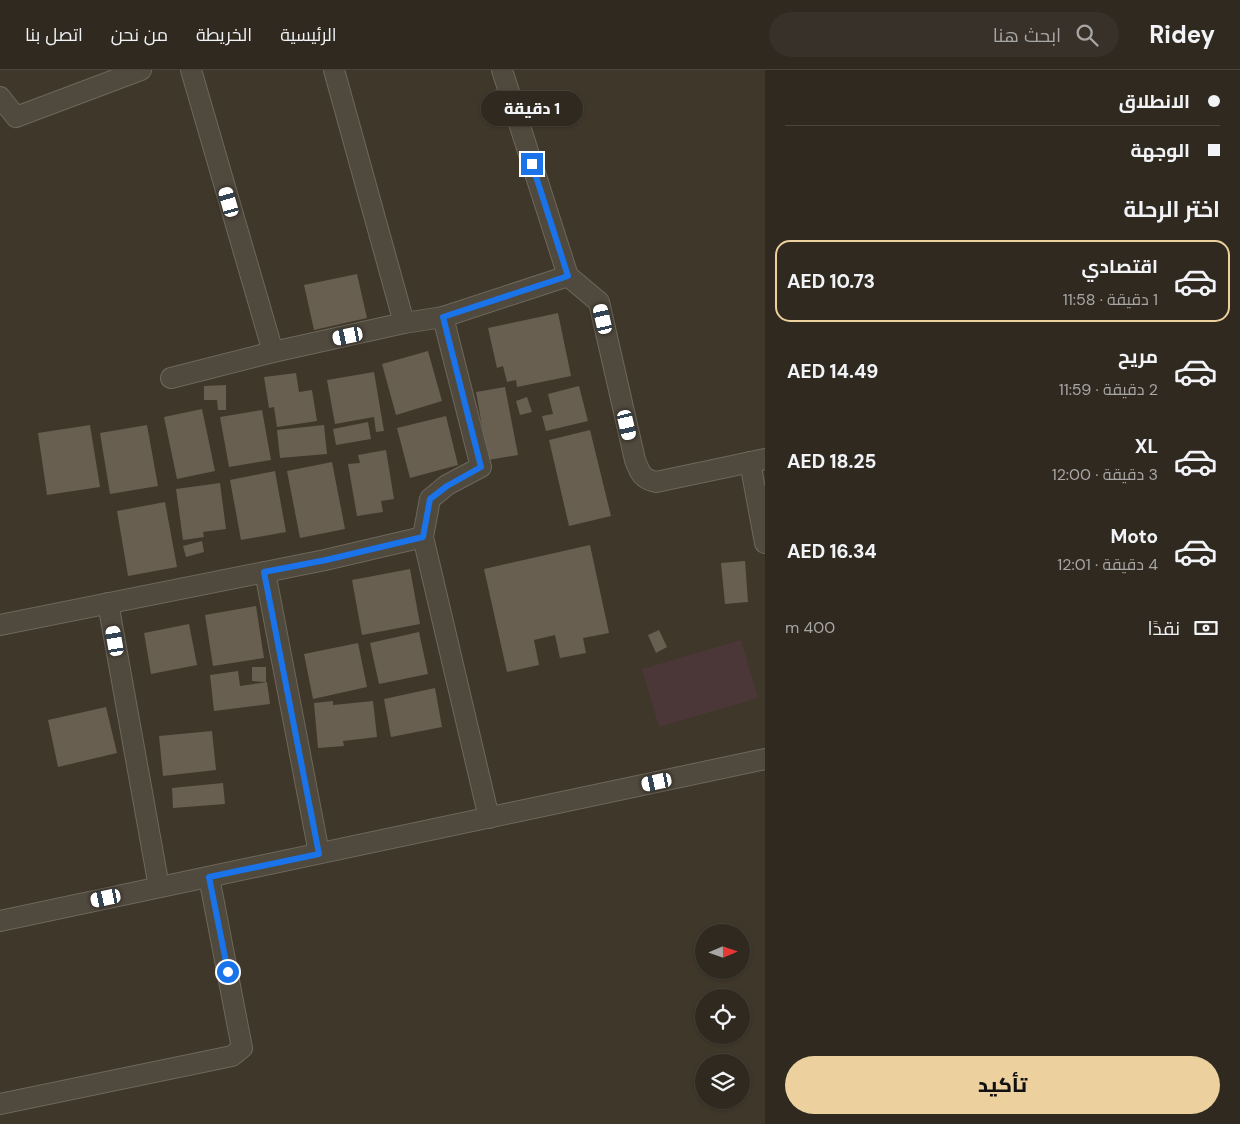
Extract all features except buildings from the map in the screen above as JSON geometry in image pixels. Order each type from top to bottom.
[{"type":"street","points":[[0,97],[16,117],[141,70]]},
{"type":"street","points":[[191,70],[273,352]]},
{"type":"street","points":[[334,70],[404,323]]},
{"type":"street","points":[[502,70],[568,276],[599,302],[635,460],[640,474],[648,480],[656,482],[758,461],[765,543]]},
{"type":"street","points":[[171,378],[273,352],[404,323],[443,317],[568,276]]},
{"type":"street","points":[[443,317],[481,467],[447,486],[430,499],[423,537],[489,818]]},
{"type":"street","points":[[0,625],[326,560],[423,537]]},
{"type":"street","points":[[264,572],[319,854]]},
{"type":"street","points":[[108,603],[159,887]]},
{"type":"street","points":[[0,921],[765,759]]},
{"type":"street","points":[[0,1104],[232,1056],[242,1048],[209,877]]},
{"type":"shaded area","points":[[741,640],[758,698],[659,727],[642,669]]},
{"type":"route","points":[[228,972],[209,877],[319,854],[264,572],[326,560],[423,537],[430,499],[447,486],[481,467],[443,317],[568,276],[532,164]]}]
